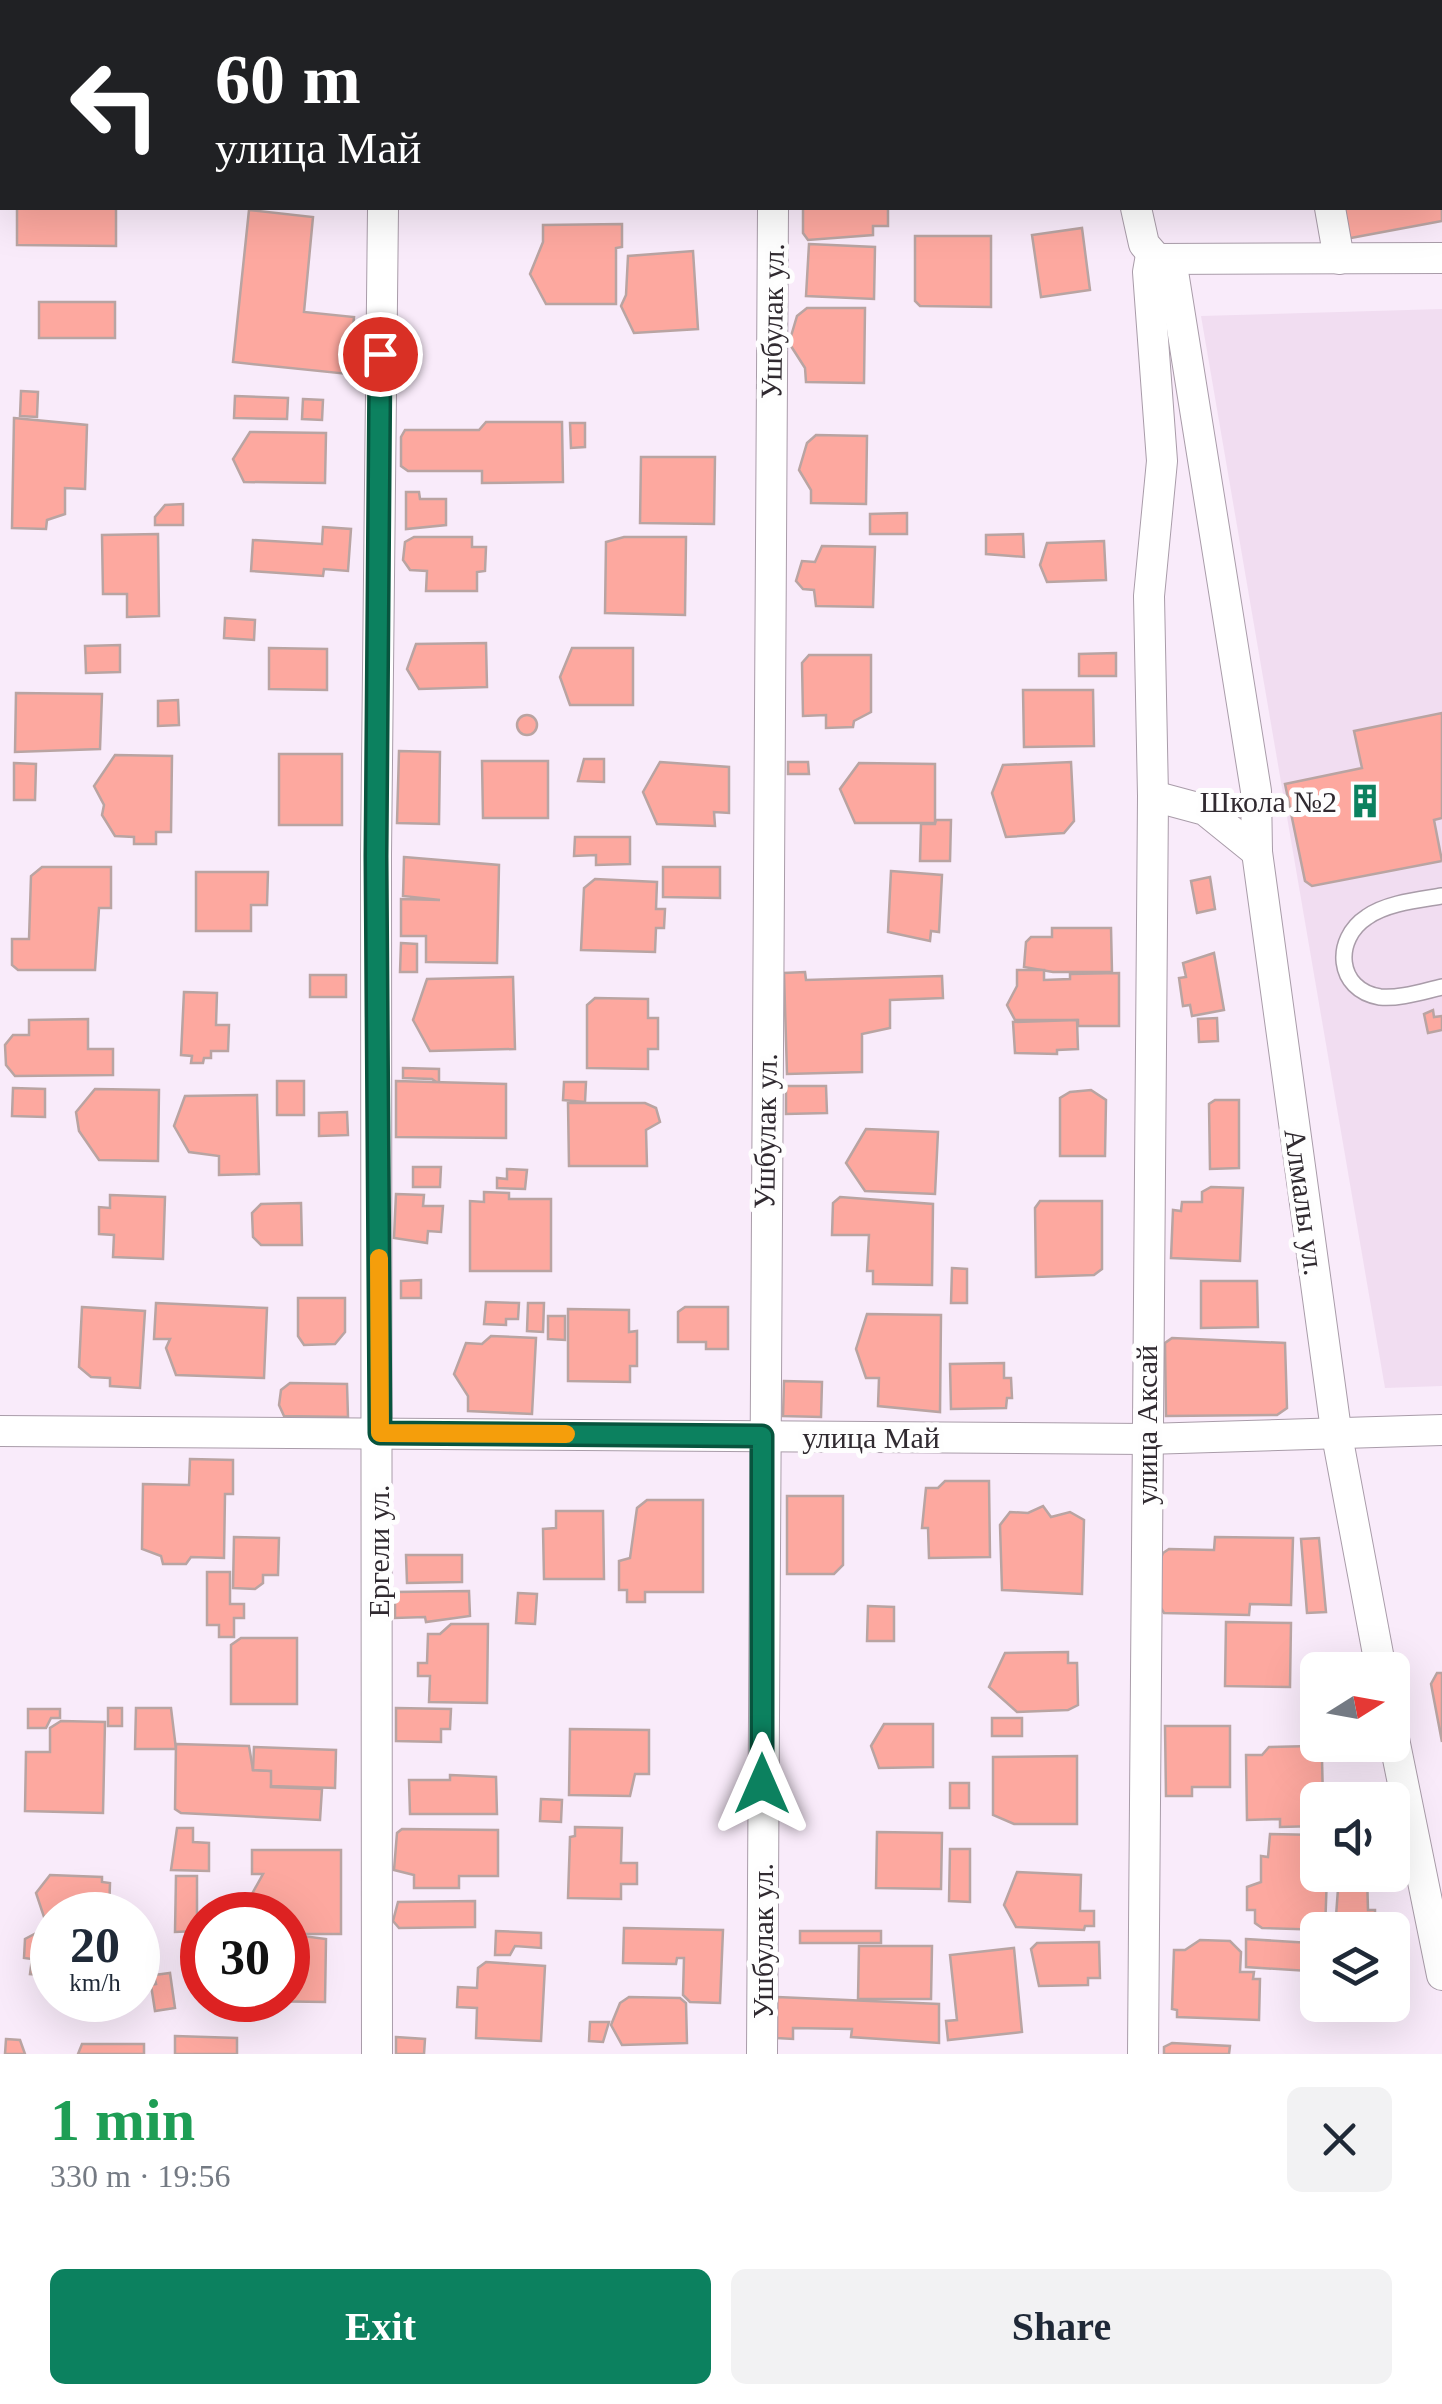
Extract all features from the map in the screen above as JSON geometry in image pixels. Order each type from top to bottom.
[{"type":"street","name":"Ергели ул.","points":[[377,2054],[380,1433],[376,856],[383,210]]},
{"type":"street","name":"Ушбулак ул.","points":[[762,2054],[762,1436],[773,210]]},
{"type":"street","points":[[1136,210],[1144,244],[1161,257],[1442,258]]},
{"type":"street","points":[[1330,210],[1339,258]]},
{"type":"street","name":"улица Аксай","points":[[1143,2054],[1153,796],[1149,596],[1162,461],[1148,272],[1161,257]]},
{"type":"street","name":"Алмалы ул.","points":[[1161,257],[1256,790],[1257,852],[1336,1430],[1378,1652]]},
{"type":"street","points":[[1153,796],[1205,810],[1257,852]]},
{"type":"street","name":"улица Май","points":[[0,1431],[1146,1439],[1336,1430],[1442,1430]]},
{"type":"street","points":[[1399,1762],[1442,1975]]},
{"type":"lane","points":[[1442,896],[1369,915],[1353,929],[1342,956],[1350,980],[1362,991],[1384,998],[1442,987]]},
{"type":"shaded area","points":[[1442,309],[1442,1386],[1385,1388],[1201,316]]},
{"type":"building","points":[[17,210],[116,210],[116,246],[17,245]]},
{"type":"building","points":[[249,210],[313,217],[304,312],[354,317],[348,374],[233,362]]},
{"type":"building","points":[[803,210],[888,210],[888,226],[873,226],[873,235],[808,240],[803,233]]},
{"type":"building","points":[[1335,210],[1442,210],[1442,221],[1340,240]]},
{"type":"building","points":[[622,224],[622,247],[616,248],[616,304],[546,304],[530,274],[543,242],[543,225]]},
{"type":"building","points":[[1082,228],[1090,290],[1041,297],[1032,235]]},
{"type":"building","points":[[915,236],[991,236],[991,307],[920,306],[915,301]]},
{"type":"building","points":[[809,244],[875,247],[874,299],[806,296]]},
{"type":"building","points":[[693,251],[698,329],[634,333],[621,306],[626,295],[628,256]]},
{"type":"building","points":[[39,302],[115,302],[115,338],[39,338]]},
{"type":"building","points":[[807,308],[865,308],[864,383],[806,382],[805,368],[789,343],[797,316]]},
{"type":"building","points":[[21,391],[38,392],[37,417],[20,416]]},
{"type":"building","points":[[235,396],[288,398],[287,419],[234,418]]},
{"type":"building","points":[[303,399],[323,400],[322,420],[302,419]]},
{"type":"building","points":[[14,418],[87,425],[85,489],[65,488],[65,514],[47,520],[46,529],[12,528]]},
{"type":"building","points":[[486,422],[562,422],[563,482],[482,483],[482,471],[408,471],[401,466],[401,437],[405,430],[479,430]]},
{"type":"building","points":[[570,423],[585,423],[585,447],[571,448]]},
{"type":"building","points":[[250,432],[326,433],[325,483],[244,482],[233,459]]},
{"type":"building","points":[[816,435],[867,436],[866,504],[811,503],[811,490],[799,470],[807,443]]},
{"type":"building","points":[[641,457],[715,457],[714,524],[640,523]]},
{"type":"building","points":[[406,492],[419,492],[420,499],[446,499],[446,525],[406,529]]},
{"type":"building","points":[[183,504],[183,525],[155,525],[155,517],[165,505]]},
{"type":"building","points":[[907,513],[907,534],[870,534],[870,514]]},
{"type":"building","points":[[323,527],[351,529],[348,571],[324,569],[323,576],[251,571],[253,540],[322,544]]},
{"type":"building","points":[[158,534],[159,616],[127,617],[127,594],[103,594],[102,535]]},
{"type":"building","points":[[1023,534],[1024,557],[986,554],[986,535]]},
{"type":"building","points":[[414,537],[472,537],[472,547],[486,547],[485,571],[477,572],[477,591],[426,591],[427,571],[410,570],[403,560],[405,542]]},
{"type":"building","points":[[624,537],[686,537],[685,615],[605,613],[606,542]]},
{"type":"building","points":[[1104,541],[1106,580],[1047,582],[1040,565],[1047,543]]},
{"type":"building","points":[[822,546],[875,547],[873,607],[816,606],[814,590],[803,589],[796,581],[802,561],[815,562]]},
{"type":"building","points":[[225,618],[255,620],[254,640],[224,638]]},
{"type":"building","points":[[486,643],[487,687],[419,689],[407,669],[416,644]]},
{"type":"building","points":[[120,645],[120,672],[86,673],[85,646]]},
{"type":"building","points":[[269,648],[327,649],[327,690],[269,689]]},
{"type":"building","points":[[572,648],[633,648],[633,705],[570,705],[560,677]]},
{"type":"building","points":[[1116,653],[1116,676],[1079,676],[1079,654]]},
{"type":"building","points":[[809,655],[871,655],[871,712],[854,721],[853,727],[826,728],[826,715],[803,716],[802,663]]},
{"type":"building","points":[[1023,690],[1093,690],[1094,746],[1024,747]]},
{"type":"building","points":[[16,693],[102,694],[100,749],[15,752]]},
{"type":"building","points":[[178,700],[179,725],[158,726],[158,701]]},
{"type":"building","name":"Школа №2","points":[[1442,713],[1442,818],[1434,820],[1442,861],[1312,886],[1305,881],[1285,784],[1362,768],[1354,731]]},
{"type":"building","points":[[527,715],[537,725],[527,735],[517,725]]},
{"type":"building","points":[[399,751],[440,752],[439,824],[397,823]]},
{"type":"building","points":[[279,754],[342,754],[342,825],[279,825]]},
{"type":"building","points":[[115,755],[172,756],[171,832],[156,832],[156,844],[134,844],[134,837],[115,836],[102,815],[104,805],[94,786]]},
{"type":"building","points":[[584,759],[604,759],[604,782],[578,781]]},
{"type":"building","points":[[482,761],[548,761],[548,818],[483,818]]},
{"type":"building","points":[[660,762],[729,767],[729,813],[714,812],[715,826],[657,824],[643,792]]},
{"type":"building","points":[[788,762],[808,762],[809,774],[788,774]]},
{"type":"building","points":[[1071,762],[1074,821],[1064,833],[1006,837],[992,793],[1003,765]]},
{"type":"building","points":[[14,763],[36,764],[35,800],[14,800]]},
{"type":"building","points":[[859,763],[935,764],[935,823],[855,823],[840,789]]},
{"type":"building","points":[[936,820],[951,820],[950,861],[920,861],[921,824],[935,824]]},
{"type":"building","points":[[575,837],[630,837],[630,864],[596,865],[596,855],[574,856]]},
{"type":"building","points":[[404,857],[499,865],[497,963],[426,962],[426,936],[401,936],[401,899],[440,900],[403,896]]},
{"type":"building","points":[[42,867],[111,867],[111,908],[99,908],[95,970],[18,970],[12,965],[12,939],[29,939],[31,876]]},
{"type":"building","points":[[663,867],[720,867],[720,898],[663,897]]},
{"type":"building","points":[[891,871],[942,875],[939,932],[931,931],[930,941],[888,932]]},
{"type":"building","points":[[196,872],[268,872],[267,905],[251,905],[251,931],[196,931]]},
{"type":"building","points":[[1210,877],[1215,909],[1197,913],[1191,881]]},
{"type":"building","points":[[595,879],[657,882],[656,909],[665,909],[664,928],[656,928],[655,952],[581,950],[584,888]]},
{"type":"building","points":[[1052,928],[1111,928],[1112,972],[1053,972],[1024,967],[1026,942],[1031,937],[1052,937]]},
{"type":"building","points":[[401,943],[417,944],[417,972],[400,972]]},
{"type":"building","points":[[1214,953],[1224,1010],[1192,1016],[1190,1005],[1183,1006],[1179,978],[1186,977],[1183,963]]},
{"type":"building","points":[[1017,970],[1044,970],[1044,980],[1070,979],[1070,974],[1119,973],[1119,1026],[1078,1026],[1078,1020],[1015,1020],[1007,1005],[1017,986]]},
{"type":"building","points":[[805,972],[806,980],[942,976],[943,998],[890,1000],[890,1028],[862,1034],[862,1072],[787,1074],[784,973]]},
{"type":"building","points":[[310,975],[346,975],[346,997],[310,997]]},
{"type":"building","points":[[513,977],[515,1049],[430,1051],[413,1020],[427,979]]},
{"type":"building","points":[[184,992],[217,993],[216,1025],[229,1025],[228,1051],[211,1051],[211,1058],[204,1058],[203,1063],[191,1063],[192,1056],[181,1055]]},
{"type":"building","points":[[595,998],[648,999],[648,1018],[658,1018],[658,1049],[648,1049],[648,1069],[587,1068],[587,1005]]},
{"type":"building","points":[[1433,1010],[1434,1017],[1442,1016],[1442,1030],[1428,1033],[1424,1014]]},
{"type":"building","points":[[1217,1018],[1218,1041],[1199,1042],[1198,1019]]},
{"type":"building","points":[[88,1019],[88,1049],[113,1049],[113,1075],[15,1076],[6,1065],[5,1045],[13,1035],[29,1035],[29,1020]]},
{"type":"building","points":[[1077,1020],[1078,1049],[1057,1050],[1057,1054],[1015,1053],[1013,1022]]},
{"type":"building","points":[[403,1068],[439,1069],[439,1084],[432,1079],[403,1078]]},
{"type":"building","points":[[277,1081],[304,1081],[304,1115],[277,1115]]},
{"type":"building","points":[[396,1081],[506,1084],[506,1138],[396,1137]]},
{"type":"building","points":[[564,1082],[586,1082],[585,1102],[563,1100]]},
{"type":"building","points":[[786,1086],[826,1086],[827,1113],[786,1114]]},
{"type":"building","points":[[13,1088],[45,1089],[45,1117],[12,1116]]},
{"type":"building","points":[[95,1089],[159,1090],[158,1161],[99,1160],[79,1131],[76,1112]]},
{"type":"building","points":[[1091,1090],[1106,1100],[1105,1156],[1060,1156],[1060,1098],[1070,1092]]},
{"type":"building","points":[[257,1095],[259,1174],[219,1175],[219,1156],[189,1152],[174,1126],[185,1096]]},
{"type":"building","points":[[1215,1100],[1239,1100],[1239,1168],[1210,1169],[1209,1104]]},
{"type":"building","points":[[568,1103],[645,1103],[656,1108],[660,1122],[646,1130],[647,1166],[569,1166]]},
{"type":"building","points":[[347,1112],[348,1135],[319,1136],[319,1113]]},
{"type":"building","points":[[866,1129],[938,1132],[935,1194],[865,1191],[846,1163]]},
{"type":"building","points":[[413,1167],[441,1167],[440,1187],[413,1187]]},
{"type":"building","points":[[507,1169],[527,1170],[525,1189],[497,1188],[497,1178],[507,1179]]},
{"type":"building","points":[[1211,1187],[1243,1188],[1240,1261],[1171,1258],[1173,1210],[1181,1211],[1182,1202],[1202,1202],[1202,1192]]},
{"type":"building","points":[[484,1192],[509,1193],[509,1199],[551,1199],[551,1271],[470,1271],[470,1201],[484,1202]]},
{"type":"building","points":[[396,1194],[424,1195],[423,1206],[443,1206],[441,1232],[428,1231],[427,1243],[394,1238]]},
{"type":"building","points":[[110,1195],[165,1197],[163,1259],[113,1257],[114,1235],[99,1234],[99,1207],[110,1208]]},
{"type":"building","points":[[840,1197],[933,1204],[932,1285],[873,1284],[873,1271],[867,1271],[869,1235],[832,1235],[833,1203]]},
{"type":"building","points":[[1040,1201],[1102,1201],[1102,1269],[1094,1275],[1036,1277],[1035,1208]]},
{"type":"building","points":[[301,1203],[302,1245],[261,1245],[253,1237],[252,1213],[261,1204]]},
{"type":"building","points":[[952,1268],[967,1269],[967,1303],[951,1303]]},
{"type":"building","points":[[421,1280],[421,1298],[401,1298],[401,1281]]},
{"type":"building","points":[[1201,1281],[1257,1281],[1258,1327],[1201,1328]]},
{"type":"building","points":[[298,1298],[345,1298],[345,1332],[335,1344],[304,1345],[298,1336]]},
{"type":"building","points":[[486,1302],[519,1303],[518,1319],[506,1319],[506,1325],[484,1324]]},
{"type":"building","points":[[156,1303],[267,1308],[264,1378],[176,1375],[166,1348],[170,1339],[154,1339]]},
{"type":"building","points":[[528,1303],[544,1303],[543,1332],[527,1331]]},
{"type":"building","points":[[82,1307],[145,1311],[140,1388],[110,1386],[110,1378],[91,1377],[79,1367]]},
{"type":"building","points":[[685,1307],[728,1307],[728,1349],[706,1349],[706,1342],[678,1342],[678,1312]]},
{"type":"building","points":[[568,1309],[629,1310],[629,1332],[637,1331],[637,1366],[630,1366],[630,1382],[568,1381]]},
{"type":"building","points":[[867,1314],[941,1315],[940,1412],[878,1406],[879,1378],[866,1378],[856,1349]]},
{"type":"building","points":[[548,1316],[565,1316],[565,1340],[548,1339]]},
{"type":"building","points":[[491,1336],[536,1338],[532,1414],[468,1411],[468,1396],[454,1374],[466,1343],[482,1344]]},
{"type":"building","points":[[1172,1338],[1285,1343],[1287,1408],[1277,1415],[1166,1416],[1165,1343]]},
{"type":"building","points":[[1004,1363],[1004,1378],[1011,1378],[1012,1398],[1007,1398],[1006,1408],[951,1409],[950,1364]]},
{"type":"building","points":[[784,1381],[822,1382],[821,1417],[783,1416]]},
{"type":"building","points":[[290,1383],[347,1384],[348,1417],[284,1416],[279,1405],[281,1390]]},
{"type":"building","points":[[190,1459],[233,1460],[233,1494],[225,1494],[224,1558],[191,1557],[186,1564],[163,1564],[161,1556],[142,1549],[143,1484],[189,1485]]},
{"type":"building","points":[[945,1481],[989,1481],[990,1557],[929,1558],[928,1528],[922,1528],[926,1488],[938,1488]]},
{"type":"building","points":[[787,1496],[843,1496],[843,1565],[834,1574],[787,1574]]},
{"type":"building","points":[[647,1500],[703,1500],[703,1592],[645,1592],[645,1602],[627,1602],[627,1590],[619,1590],[619,1561],[630,1558],[637,1508]]},
{"type":"building","points":[[1043,1506],[1051,1517],[1070,1512],[1084,1520],[1082,1594],[1002,1590],[1000,1525],[1010,1512],[1028,1513]]},
{"type":"building","points":[[556,1511],[603,1511],[604,1579],[544,1579],[543,1529],[556,1528]]},
{"type":"building","points":[[234,1537],[279,1538],[278,1575],[263,1575],[263,1583],[255,1589],[233,1588]]},
{"type":"building","points":[[1215,1537],[1293,1538],[1291,1605],[1250,1604],[1249,1615],[1164,1613],[1156,1600],[1156,1570],[1163,1553],[1169,1549],[1214,1550]]},
{"type":"building","points":[[1319,1538],[1326,1612],[1307,1613],[1301,1539]]},
{"type":"building","points":[[406,1555],[462,1555],[462,1582],[407,1583]]},
{"type":"building","points":[[207,1572],[230,1572],[230,1604],[244,1604],[244,1618],[234,1618],[234,1637],[219,1637],[219,1625],[207,1625]]},
{"type":"building","points":[[469,1591],[470,1616],[426,1622],[425,1617],[395,1618],[395,1592]]},
{"type":"building","points":[[518,1593],[537,1594],[535,1624],[516,1623]]},
{"type":"building","points":[[868,1606],[894,1607],[894,1641],[867,1641]]},
{"type":"building","points":[[1226,1622],[1291,1623],[1290,1687],[1225,1686]]},
{"type":"building","points":[[451,1624],[488,1624],[487,1703],[429,1702],[430,1676],[418,1676],[418,1663],[427,1663],[428,1634],[440,1634]]},
{"type":"building","points":[[241,1638],[297,1638],[297,1704],[231,1704],[231,1645]]},
{"type":"building","points":[[1068,1652],[1068,1663],[1077,1663],[1078,1705],[1068,1710],[1017,1712],[989,1687],[1005,1653]]},
{"type":"building","points":[[1437,1673],[1442,1673],[1442,1742],[1431,1684]]},
{"type":"building","points":[[108,1708],[122,1708],[122,1726],[108,1726]]},
{"type":"building","points":[[136,1708],[171,1708],[176,1749],[135,1749]]},
{"type":"building","points":[[396,1708],[451,1709],[450,1729],[441,1729],[441,1742],[396,1741]]},
{"type":"building","points":[[28,1709],[60,1709],[60,1718],[51,1718],[46,1728],[28,1728]]},
{"type":"building","points":[[992,1718],[1022,1718],[1022,1736],[992,1736]]},
{"type":"building","points":[[61,1721],[105,1722],[103,1813],[25,1811],[26,1752],[50,1752],[50,1728]]},
{"type":"building","points":[[884,1724],[933,1724],[933,1767],[879,1768],[871,1746]]},
{"type":"building","points":[[1165,1726],[1230,1726],[1230,1787],[1192,1787],[1192,1796],[1166,1796]]},
{"type":"building","points":[[570,1729],[649,1730],[649,1774],[635,1774],[630,1796],[569,1795]]},
{"type":"building","points":[[176,1744],[249,1746],[253,1770],[272,1771],[271,1787],[322,1789],[320,1820],[181,1813],[175,1809]]},
{"type":"building","points":[[1300,1746],[1300,1762],[1322,1762],[1323,1782],[1300,1782],[1300,1826],[1280,1827],[1280,1819],[1247,1820],[1246,1755],[1262,1755],[1269,1747]]},
{"type":"building","points":[[254,1747],[336,1750],[335,1788],[271,1786],[271,1771],[253,1770]]},
{"type":"building","points":[[1077,1756],[1077,1824],[1014,1824],[993,1815],[993,1757]]},
{"type":"building","points":[[450,1775],[496,1777],[497,1814],[410,1814],[409,1780],[450,1780]]},
{"type":"building","points":[[950,1783],[969,1783],[969,1808],[950,1808]]},
{"type":"building","points":[[541,1799],[562,1800],[561,1822],[540,1821]]},
{"type":"building","points":[[575,1827],[622,1828],[621,1863],[637,1863],[637,1884],[621,1884],[621,1899],[568,1898],[570,1837],[575,1836]]},
{"type":"building","points":[[177,1828],[193,1828],[193,1842],[209,1843],[209,1871],[171,1870]]},
{"type":"building","points":[[402,1829],[498,1830],[498,1876],[459,1876],[459,1888],[414,1888],[414,1875],[394,1870],[397,1833]]},
{"type":"building","points":[[877,1832],[942,1833],[941,1889],[876,1888]]},
{"type":"building","points":[[1270,1834],[1300,1835],[1300,1892],[1326,1892],[1326,1912],[1300,1912],[1300,1929],[1262,1928],[1255,1923],[1255,1910],[1247,1910],[1247,1887],[1261,1882],[1261,1856],[1268,1857]]},
{"type":"building","points":[[950,1849],[970,1849],[970,1902],[949,1901]]},
{"type":"building","points":[[252,1850],[341,1850],[341,1934],[310,1934],[310,1892],[253,1892],[263,1874],[252,1874]]},
{"type":"building","points":[[1017,1872],[1081,1875],[1080,1911],[1094,1911],[1094,1926],[1085,1926],[1084,1930],[1016,1927],[1004,1905]]},
{"type":"building","points":[[50,1875],[102,1877],[102,1882],[110,1883],[110,1892],[37,1892]]},
{"type":"building","points":[[176,1876],[197,1876],[197,1892],[180,1892],[180,1932],[175,1932]]},
{"type":"building","points":[[1338,1892],[1367,1892],[1368,1910],[1375,1910],[1375,1912],[1336,1912]]},
{"type":"building","points":[[475,1901],[475,1927],[399,1928],[393,1921],[398,1902]]},
{"type":"building","points":[[624,1928],[723,1930],[720,2003],[690,2002],[683,1995],[684,1958],[677,1958],[676,1964],[623,1963]]},
{"type":"building","points":[[496,1931],[541,1933],[541,1948],[515,1946],[510,1955],[495,1955]]},
{"type":"building","points":[[800,1931],[881,1931],[881,1943],[800,1943]]},
{"type":"building","points":[[30,1936],[30,1959],[24,1958],[25,1939]]},
{"type":"building","points":[[310,1937],[326,1939],[325,2002],[310,2002]]},
{"type":"building","points":[[1246,1939],[1300,1942],[1300,1970],[1246,1967]]},
{"type":"building","points":[[1200,1940],[1230,1941],[1241,1952],[1240,1972],[1254,1972],[1253,1979],[1260,1979],[1259,2020],[1177,2017],[1177,2010],[1172,2009],[1174,1950],[1185,1950]]},
{"type":"building","points":[[1099,1942],[1100,1978],[1088,1978],[1088,1985],[1039,1986],[1031,1949],[1037,1943]]},
{"type":"building","points":[[859,1946],[932,1946],[931,1999],[858,1999]]},
{"type":"building","points":[[1014,1948],[1022,2032],[948,2040],[946,2021],[957,2020],[950,1955]]},
{"type":"building","points":[[486,1962],[545,1966],[541,2041],[476,2038],[477,2008],[457,2007],[458,1987],[477,1988],[478,1968]]},
{"type":"building","points":[[170,1973],[175,2008],[160,2010],[160,1974]]},
{"type":"building","points":[[629,1997],[680,1998],[686,2003],[687,2043],[622,2045],[611,2025],[620,2003]]},
{"type":"building","points":[[777,1997],[939,2004],[939,2043],[851,2037],[852,2029],[793,2028],[793,2039],[777,2038]]},
{"type":"building","points":[[590,2022],[609,2022],[603,2042],[589,2041]]},
{"type":"building","points":[[175,2036],[237,2038],[237,2054],[175,2054]]},
{"type":"building","points":[[396,2037],[425,2039],[424,2054],[396,2054]]},
{"type":"building","points":[[6,2039],[20,2040],[25,2054],[5,2054]]},
{"type":"building","points":[[1172,2043],[1230,2046],[1229,2054],[1164,2054],[1164,2047]]},
{"type":"building","points":[[82,2044],[144,2044],[144,2054],[78,2054]]},
{"type":"slow traffic","points":[[379,1258],[380,1433],[566,1434]]},
{"type":"place","name":"Школа №2","points":[[1365,801]]},
{"type":"route","points":[[380,354],[376,856],[380,1433],[762,1436],[762,1784]]}]
